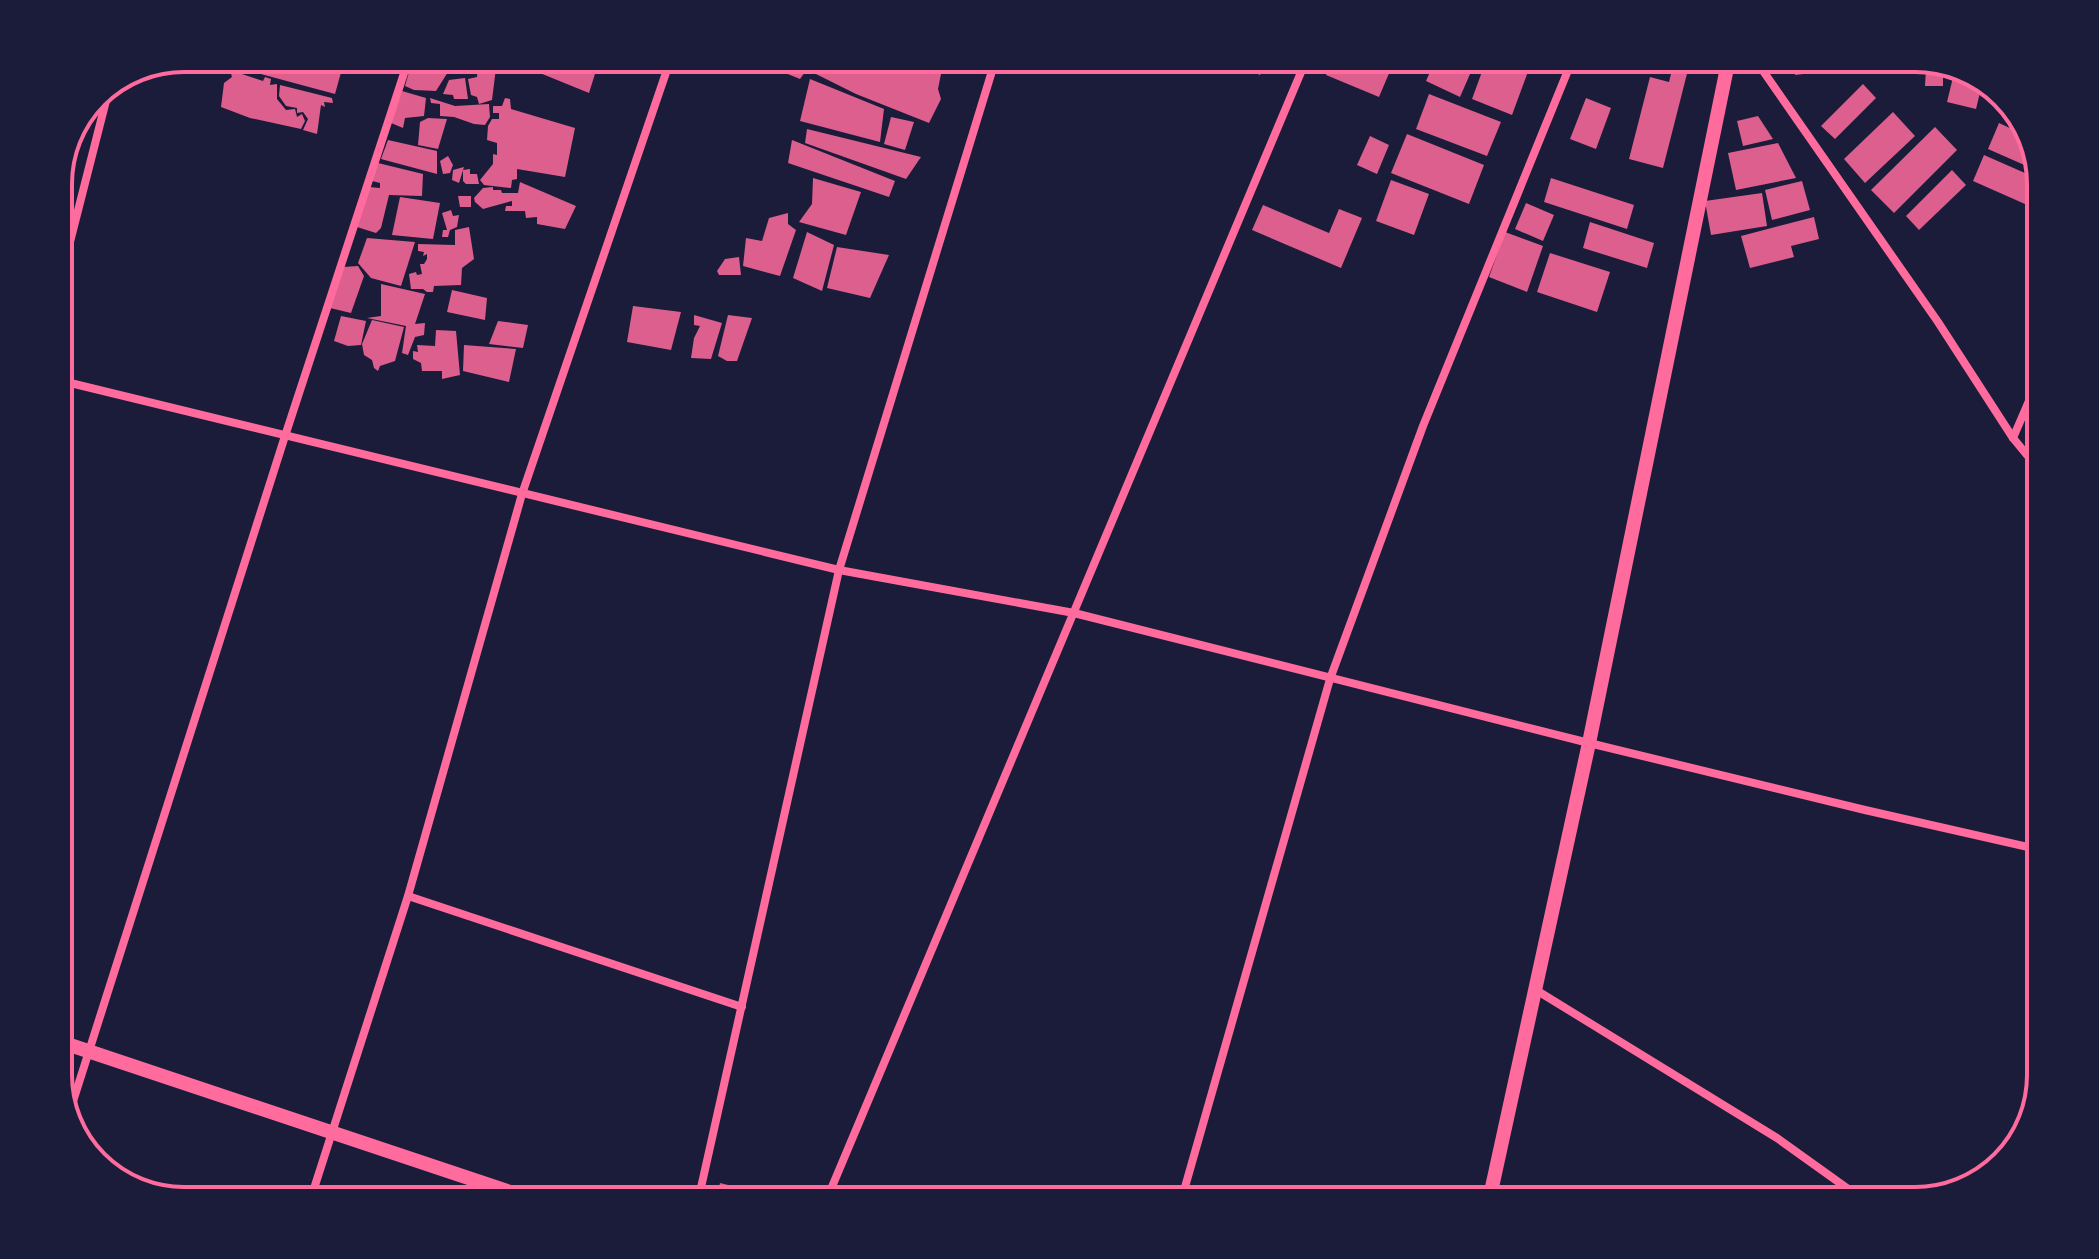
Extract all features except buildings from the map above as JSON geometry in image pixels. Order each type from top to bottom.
[{"type":"street","points":[[75,1097],[404,72]]},
{"type":"street","points":[[315,1187],[408,896],[522,494],[666,72]]},
{"type":"street","points":[[701,1187],[839,570],[992,72]]},
{"type":"street","points":[[832,1187],[1301,72]]},
{"type":"street","points":[[1185,1187],[1330,679],[1423,426],[1567,72]]},
{"type":"street","points":[[1492,1187],[1589,743],[1726,72]]},
{"type":"street","points":[[1764,72],[2027,455]]},
{"type":"street","points":[[72,234],[105,106]]},
{"type":"street","points":[[72,383],[839,570],[1074,613],[1849,807],[2027,847]]},
{"type":"street","points":[[2013,438],[2027,406]]},
{"type":"street","points":[[408,896],[742,1007]]},
{"type":"street","points":[[1536,990],[1777,1138],[1845,1187]]},
{"type":"street","points":[[72,1045],[494,1187]]}]
